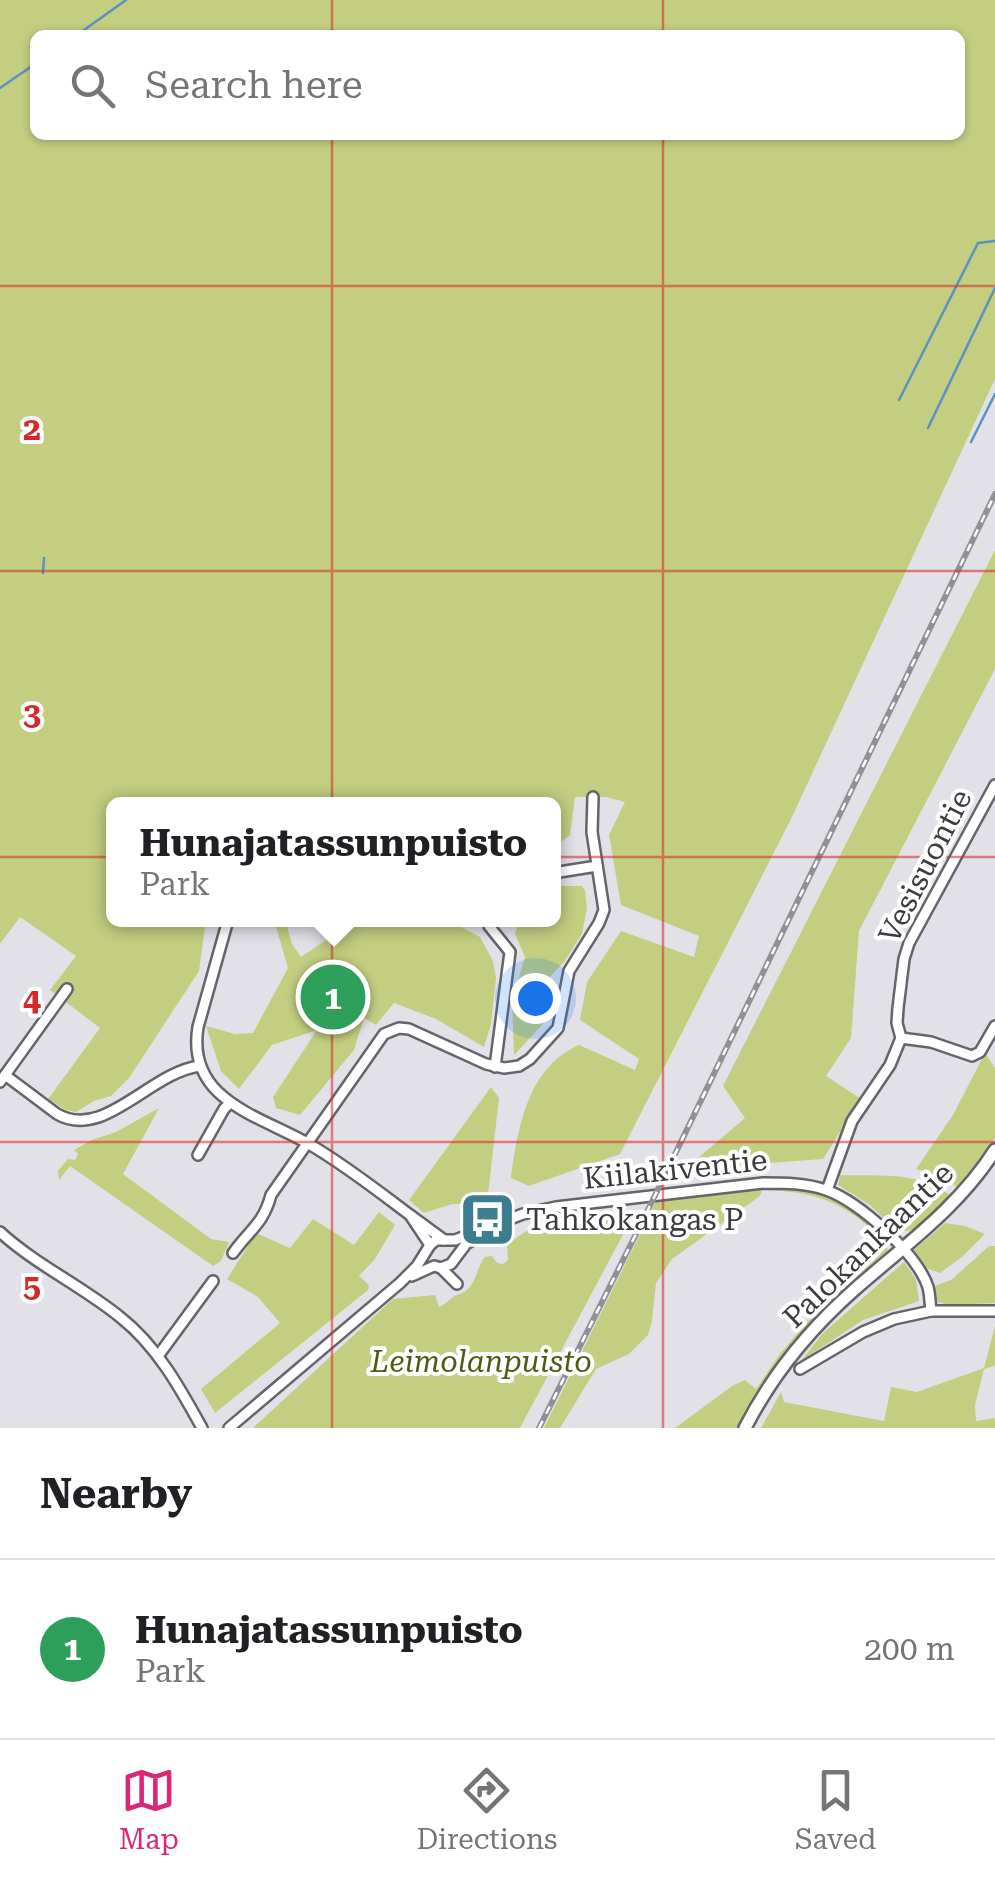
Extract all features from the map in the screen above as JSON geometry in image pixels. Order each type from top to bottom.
[{"type":"main road","name":"Palokankaantie","points":[[746,1428],[774,1380],[816,1326],[926,1230],[995,1150]]},
{"type":"street","name":"Vesisuontie","points":[[827,1190],[852,1121],[890,1065],[901,1038],[898,1008],[909,943],[995,785]]},
{"type":"street","points":[[233,1253],[250,1235],[267,1210],[271,1195],[380,1037],[409,1028],[495,1067],[513,1068],[530,1059],[560,1024],[569,971],[604,910],[592,832],[592,797]]},
{"type":"street","points":[[561,873],[598,866]]},
{"type":"street","points":[[226,927],[196,1042],[200,1066],[212,1085],[248,1115],[307,1143],[446,1240],[454,1246],[460,1282],[429,1260],[429,1249],[410,1215]]},
{"type":"street","points":[[490,927],[510,952],[495,1067]]},
{"type":"street","points":[[68,989],[2,1078],[57,1114],[75,1122],[100,1118],[178,1070],[200,1066]]},
{"type":"street","points":[[901,1038],[932,1042],[972,1056],[980,1052],[995,1026]]},
{"type":"street","points":[[198,1155],[230,1103]]},
{"type":"street","name":"Kiilakiventie","points":[[446,1240],[556,1206],[764,1183],[796,1184],[827,1190],[867,1213],[912,1260],[928,1287],[930,1311]]},
{"type":"street","name":"Kiilakiventie","points":[[454,1259],[466,1244],[495,1226]]},
{"type":"street","points":[[0,1232],[121,1317],[158,1356],[202,1428]]},
{"type":"street","points":[[229,1428],[400,1282],[436,1240],[446,1240]]},
{"type":"street","points":[[400,1282],[454,1259]]},
{"type":"street","points":[[158,1356],[213,1281]]},
{"type":"street","points":[[800,1369],[864,1332],[894,1320],[930,1311],[995,1311]]},
{"type":"green space","points":[[0,0],[995,0],[995,379],[791,819],[620,1154],[529,1186],[511,1178],[528,1101],[547,1068],[561,1055],[579,1045],[635,1070],[639,1059],[580,1020],[587,982],[621,931],[694,957],[699,936],[621,905],[609,835],[625,802],[606,797],[575,797],[570,835],[561,842],[561,797],[106,797],[106,927],[205,927],[199,971],[129,1078],[111,1096],[76,1112],[48,1099],[100,1028],[50,990],[76,956],[20,917],[0,944]]},
{"type":"green space","points":[[995,550],[995,669],[859,931],[851,1038],[826,1076],[861,1099],[823,1159],[685,1169],[745,1118],[723,1086]]},
{"type":"green space","points":[[561,886],[582,886],[585,890],[587,908],[582,934],[548,979],[543,1024],[514,1055],[512,1001],[525,957],[515,934],[517,927],[561,927]]},
{"type":"green space","points":[[276,927],[287,927],[301,957],[346,927],[461,927],[480,937],[493,961],[496,978],[484,1047],[436,1019],[394,1003],[376,1025],[364,1018],[354,1050],[300,1115],[276,1108],[273,1097],[317,1030],[272,1045],[239,1089],[221,1071],[206,1026],[235,1034],[253,1033],[288,968]]},
{"type":"green space","points":[[985,1053],[995,1068],[995,1138],[957,1187],[943,1177],[916,1169],[953,1115]]},
{"type":"green space","points":[[491,1087],[499,1098],[487,1203],[452,1204],[424,1213],[409,1200]]},
{"type":"green space","points":[[159,1108],[123,1174],[211,1239],[229,1242],[221,1261],[213,1266],[70,1166],[59,1180],[58,1171],[78,1154],[74,1150]]},
{"type":"green space","points":[[840,1175],[911,1178],[950,1195],[916,1230],[897,1231],[870,1205],[838,1185]]},
{"type":"green space","points":[[764,1187],[808,1190],[838,1200],[877,1228],[888,1252],[848,1291],[741,1428],[675,1428],[732,1386],[745,1380],[756,1389],[807,1322],[883,1249],[868,1227],[830,1202],[804,1194],[762,1190],[760,1196],[672,1259],[656,1283],[648,1335],[629,1354],[596,1369],[560,1428],[544,1428],[658,1198]]},
{"type":"green space","points":[[379,1212],[395,1225],[375,1259],[359,1276],[369,1285],[368,1290],[215,1413],[201,1389],[280,1323],[258,1297],[227,1279],[256,1233],[290,1248],[313,1219],[354,1245]]},
{"type":"green space","name":"Leimolanpuisto","points":[[634,1214],[520,1428],[253,1428],[393,1299],[435,1295],[439,1307],[468,1289],[485,1257],[492,1256],[503,1264],[508,1260],[507,1244],[537,1224]]},
{"type":"green space","points":[[945,1223],[985,1234],[940,1273],[926,1268],[912,1252]]},
{"type":"green space","points":[[989,1246],[995,1246],[995,1303],[937,1302],[935,1286],[951,1280]]},
{"type":"green space","points":[[904,1262],[916,1279],[919,1301],[863,1320],[802,1360],[822,1334]]},
{"type":"green space","points":[[995,1326],[995,1366],[984,1369],[975,1405],[976,1421],[995,1418],[995,1428],[761,1428],[781,1392],[784,1402],[884,1421],[891,1387],[917,1392],[984,1368]]},
{"type":"waterway","points":[[84,30],[126,0]]},
{"type":"waterway","points":[[0,88],[30,67]]},
{"type":"waterway","points":[[899,400],[978,243],[995,241]]},
{"type":"waterway","points":[[928,428],[995,288]]},
{"type":"waterway","points":[[971,442],[995,394]]},
{"type":"waterway","points":[[43,573],[44,558]]},
{"type":"railway","points":[[539,1428],[995,494]]},
{"type":"place","name":"Hunajatassunpuisto","points":[[333,997]]},
{"type":"place","name":"Tahkokangas P","points":[[487,1219]]}]
